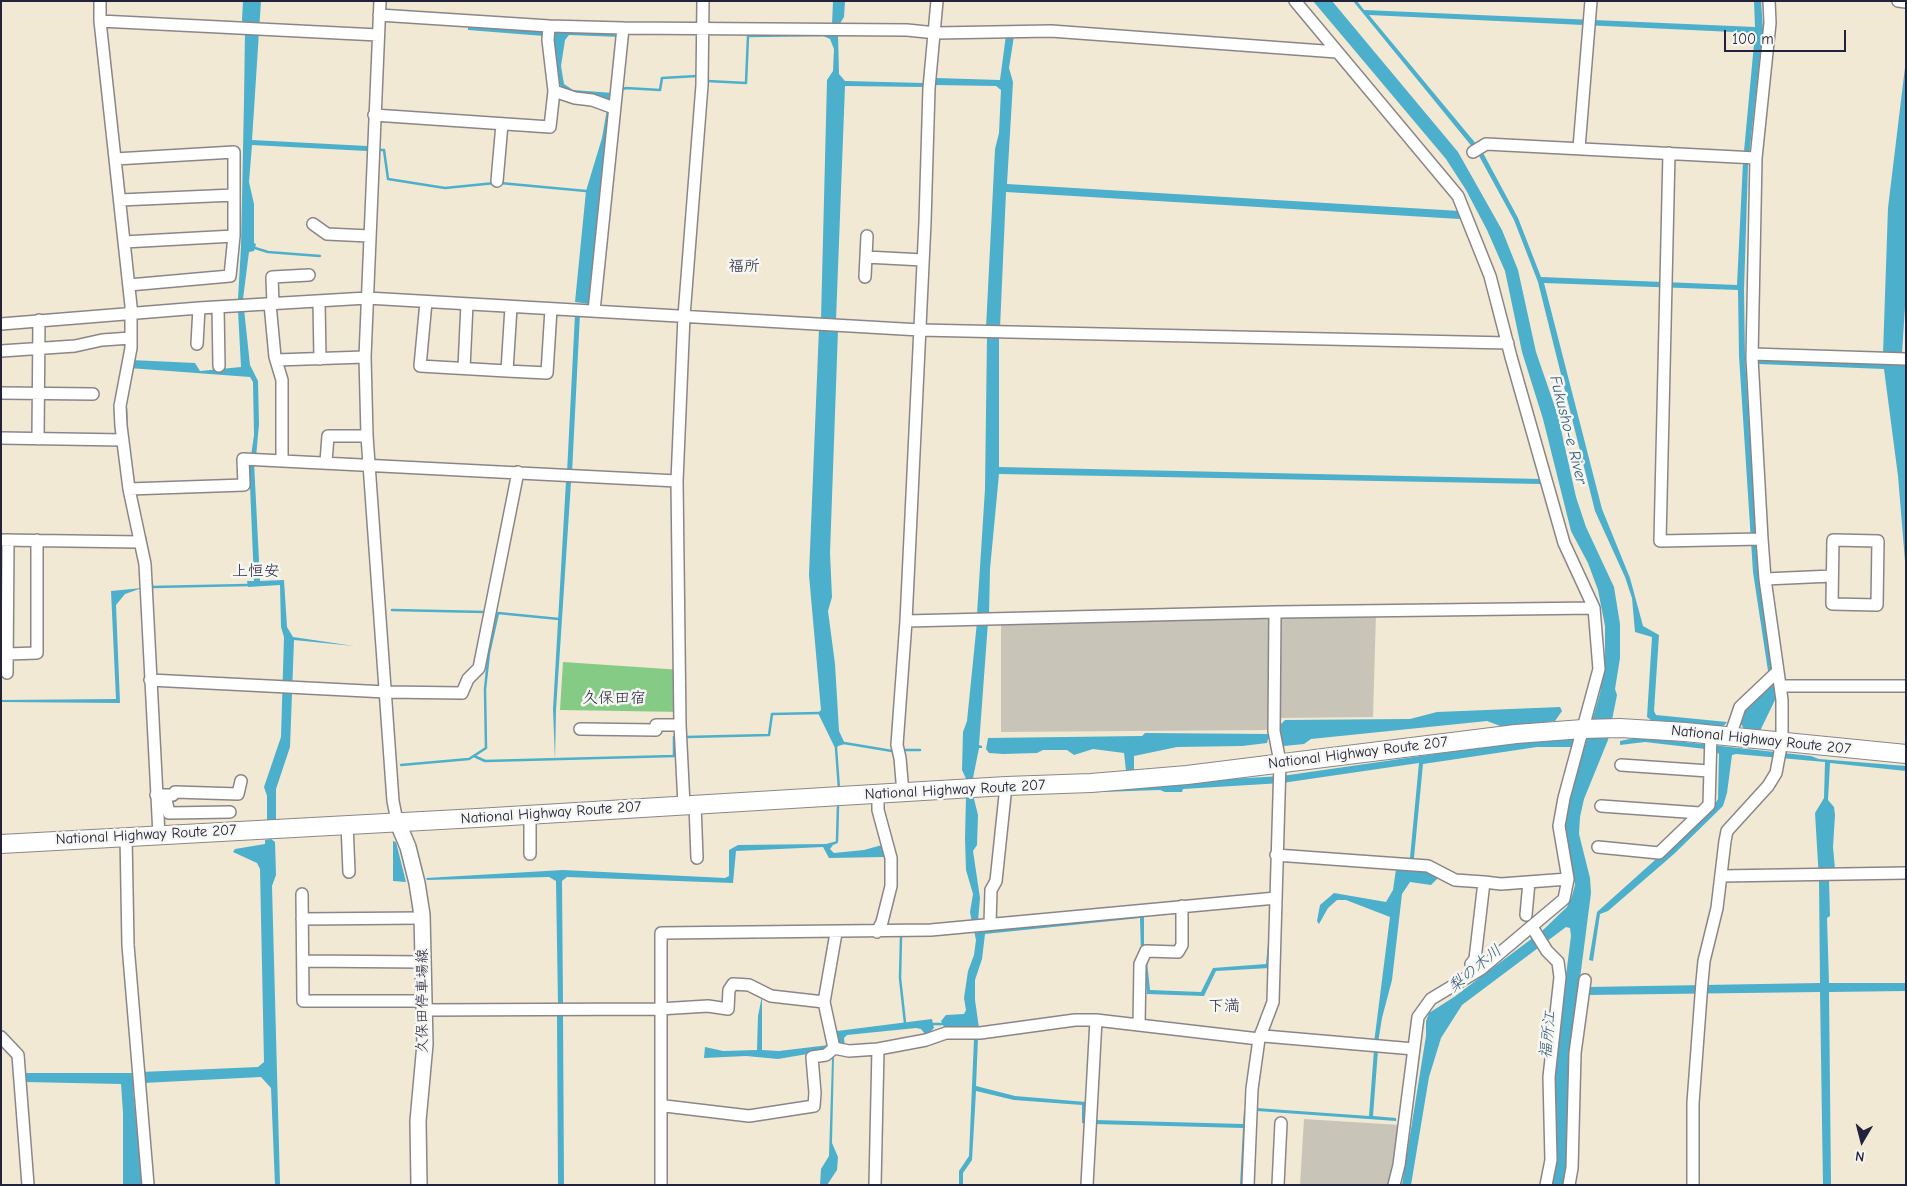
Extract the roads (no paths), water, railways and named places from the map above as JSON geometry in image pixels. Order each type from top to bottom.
[{"type":"highway","name":"National Highway Route 207","points":[[1,844],[530,815],[1006,786],[1091,783],[1279,767],[1516,734],[1583,729],[1620,728],[1710,743],[1730,736],[1780,750],[1906,754]]},
{"type":"main road","name":"久保田停車場線","points":[[397,821],[410,856],[417,883],[422,918],[425,1006],[418,1122],[420,1185]]},
{"type":"street","points":[[100,1],[100,21],[129,284],[131,338],[120,406],[128,489],[140,542],[146,584],[150,680],[161,795],[158,835]]},
{"type":"street","points":[[380,1],[365,357],[367,436],[393,802],[397,821]]},
{"type":"street","points":[[697,858],[680,725],[677,481],[684,316],[702,85],[703,1]]},
{"type":"street","points":[[903,793],[897,745],[906,620],[924,260],[929,88],[936,33],[937,1]]},
{"type":"street","points":[[1295,1],[1458,196],[1490,276],[1564,543],[1594,608],[1599,669],[1559,826],[1568,878],[1564,899],[1481,969],[1431,999],[1418,1017],[1399,1165],[1394,1185]]},
{"type":"street","points":[[1579,148],[1591,1]]},
{"type":"street","points":[[1693,1185],[1692,1103],[1704,961],[1717,908],[1727,832],[1768,786],[1776,773],[1783,720],[1765,578],[1752,354],[1756,158],[1770,23],[1769,1]]},
{"type":"street","points":[[1898,1],[1906,2]]},
{"type":"street","points":[[379,15],[549,26],[623,28],[907,30],[936,33],[1051,31],[1337,52]]},
{"type":"street","points":[[100,21],[378,35]]},
{"type":"street","points":[[374,115],[550,127],[554,90],[548,40],[549,26]]},
{"type":"street","points":[[594,311],[623,28]]},
{"type":"street","points":[[554,90],[614,108]]},
{"type":"street","points":[[497,181],[502,124]]},
{"type":"street","points":[[1473,152],[1486,144],[1756,158]]},
{"type":"street","points":[[115,159],[234,152],[234,236],[230,276],[129,284]]},
{"type":"street","points":[[1669,153],[1660,541],[1762,539]]},
{"type":"street","points":[[120,200],[234,195]]},
{"type":"street","points":[[313,224],[327,234],[369,236]]},
{"type":"street","points":[[124,242],[234,236]]},
{"type":"street","points":[[865,277],[867,236]]},
{"type":"street","points":[[866,257],[924,260]]},
{"type":"street","points":[[282,460],[282,380],[276,360],[272,277],[309,275]]},
{"type":"street","points":[[1,324],[199,308],[366,298],[920,330],[1508,343]]},
{"type":"street","points":[[319,301],[320,359]]},
{"type":"street","points":[[426,302],[420,366],[507,371],[547,373],[550,309]]},
{"type":"street","points":[[464,368],[468,304]]},
{"type":"street","points":[[507,371],[511,306]]},
{"type":"street","points":[[218,307],[219,366]]},
{"type":"street","points":[[197,344],[199,308]]},
{"type":"street","points":[[38,439],[39,320]]},
{"type":"street","points":[[1,350],[75,346],[102,340],[131,338]]},
{"type":"street","points":[[1752,354],[1904,359]]},
{"type":"street","points":[[276,360],[365,357]]},
{"type":"street","points":[[1,393],[93,394]]},
{"type":"street","points":[[326,462],[328,436],[367,436]]},
{"type":"street","points":[[1,438],[123,440]]},
{"type":"street","points":[[128,489],[244,485],[243,459],[677,481]]},
{"type":"street","points":[[150,680],[386,692],[462,693],[468,679],[479,668],[518,472]]},
{"type":"street","points":[[7,673],[4,540],[140,542]]},
{"type":"street","points":[[7,654],[37,653],[38,540]]},
{"type":"street","points":[[1833,540],[1878,541],[1877,605],[1832,604],[1832,576],[1833,540]]},
{"type":"street","points":[[1765,578],[1832,576]]},
{"type":"street","points":[[906,620],[1275,612],[1594,608]]},
{"type":"street","points":[[1248,1185],[1252,1089],[1260,1036],[1273,1002],[1279,786],[1279,767],[1274,736],[1275,612]]},
{"type":"street","points":[[1730,736],[1740,707],[1778,671]]},
{"type":"street","points":[[1780,686],[1906,686]]},
{"type":"street","points":[[580,729],[656,730],[656,725],[680,725]]},
{"type":"street","points":[[1598,847],[1659,852],[1709,805],[1710,743]]},
{"type":"street","points":[[1621,765],[1709,771]]},
{"type":"street","points":[[161,795],[176,792],[238,794],[241,781]]},
{"type":"street","points":[[981,925],[991,890],[996,881],[1006,786]]},
{"type":"street","points":[[230,793],[230,831]]},
{"type":"street","points":[[877,932],[882,922],[891,886],[891,858],[878,810],[878,794]]},
{"type":"street","points":[[161,795],[169,813],[230,812]]},
{"type":"street","points":[[1601,806],[1700,813]]},
{"type":"street","points":[[530,815],[530,854]]},
{"type":"street","points":[[347,824],[349,872]]},
{"type":"street","points":[[126,836],[128,945],[148,1185]]},
{"type":"street","points":[[1276,855],[1428,866],[1455,880],[1529,882],[1568,878]]},
{"type":"street","points":[[1721,876],[1906,873]]},
{"type":"street","points":[[1471,964],[1475,959],[1484,882]]},
{"type":"street","points":[[1526,915],[1529,882]]},
{"type":"street","points":[[302,894],[303,1001],[560,1009],[659,1009],[708,1006],[728,1010],[729,990],[733,984],[749,985],[771,996],[824,1002]]},
{"type":"street","points":[[661,1185],[659,1009],[661,933],[836,933],[932,930],[1276,898]]},
{"type":"street","points":[[1139,1025],[1140,964],[1146,951],[1178,952],[1182,945],[1182,906]]},
{"type":"street","points":[[302,919],[422,918]]},
{"type":"street","points":[[1532,927],[1547,951],[1558,962],[1560,977],[1549,1077],[1551,1160],[1546,1185]]},
{"type":"street","points":[[661,1109],[665,1106],[749,1116],[814,1106],[815,1093],[812,1057],[826,1054],[833,1044],[824,1002],[836,933]]},
{"type":"street","points":[[303,961],[423,962]]},
{"type":"street","points":[[1569,1185],[1572,1168],[1575,1053],[1585,980]]},
{"type":"street","points":[[833,1044],[848,1052],[878,1049],[926,1040],[946,1033],[976,1033],[1075,1020],[1096,1020],[1414,1049]]},
{"type":"street","points":[[1087,1185],[1096,1020]]},
{"type":"street","points":[[1,1037],[18,1054],[28,1185]]},
{"type":"street","points":[[875,1185],[878,1049]]},
{"type":"street","points":[[1278,1185],[1281,1123]]},
{"type":"water","points":[[243,1],[261,1],[252,140],[367,146],[367,151],[252,145],[249,182],[254,204],[254,243],[256,244],[254,251],[249,252],[243,299],[238,299],[244,101],[245,31],[242,20]]},
{"type":"water","points":[[833,1],[845,1],[844,17],[839,25],[832,25]]},
{"type":"water","points":[[1313,1],[1332,1],[1458,152],[1502,230],[1518,270],[1536,352],[1558,416],[1576,497],[1586,527],[1614,587],[1620,624],[1620,658],[1615,689],[1617,695],[1608,740],[1584,799],[1580,817],[1579,834],[1590,878],[1591,893],[1570,1056],[1569,1164],[1563,1185],[1550,1185],[1554,1070],[1571,936],[1570,928],[1566,927],[1462,1005],[1441,1038],[1429,1077],[1411,1185],[1402,1185],[1426,1036],[1426,1021],[1429,1013],[1454,997],[1542,931],[1567,907],[1572,896],[1575,885],[1566,838],[1566,819],[1571,794],[1600,693],[1605,660],[1605,626],[1598,590],[1588,563],[1571,531],[1543,419],[1522,352],[1505,271],[1487,230],[1466,190],[1446,159]]},
{"type":"water","points":[[1353,1],[1357,1],[1364,10],[1755,27],[1754,1],[1761,1],[1763,30],[1748,165],[1744,290],[1745,357],[1758,570],[1776,682],[1775,700],[1759,733],[1745,731],[1741,724],[1744,710],[1768,687],[1768,671],[1753,572],[1739,356],[1738,290],[1544,283],[1602,509],[1630,578],[1643,626],[1659,635],[1654,711],[1656,715],[1727,722],[1722,728],[1651,720],[1647,717],[1652,637],[1635,632],[1632,598],[1625,577],[1595,511],[1538,282],[1514,220],[1478,154]],"holes":[[[1369,15],[1755,33],[1743,162],[1737,285],[1541,277],[1518,218],[1482,151]]]},
{"type":"water","points":[[468,24],[544,32],[544,36],[468,30]]},
{"type":"water","points":[[556,29],[568,32],[621,34],[621,37],[569,35],[565,40],[561,66],[564,84],[573,90],[613,93],[610,105],[605,99],[590,93],[570,92],[560,85],[552,32]]},
{"type":"water","points":[[827,33],[838,34],[839,74],[845,81],[924,83],[924,87],[845,86],[836,320],[821,319],[827,80],[833,71],[834,49],[830,39],[821,35]]},
{"type":"water","points":[[1006,35],[1014,36],[1009,68],[1013,82],[1007,184],[1460,211],[1460,219],[1006,192],[1000,328],[986,328],[995,149],[999,133],[1001,90],[996,86],[935,85],[936,78],[1000,80]]},
{"type":"water","points":[[1906,59],[1906,291],[1902,354],[1883,354],[1888,208]]},
{"type":"water","points":[[607,109],[609,110],[589,304],[575,302],[586,191],[602,138]]},
{"type":"water","points":[[244,309],[250,365],[258,381],[259,424],[256,457],[251,456],[254,435],[253,382],[250,377],[129,368],[131,360],[195,363],[200,371],[241,367],[238,310]]},
{"type":"water","points":[[575,314],[580,314],[572,473],[567,473]]},
{"type":"water","points":[[819,328],[838,330],[830,553],[832,597],[828,611],[835,664],[839,731],[845,744],[838,746],[836,750],[818,713],[821,710],[809,575]]},
{"type":"water","points":[[987,336],[999,337],[999,467],[1541,479],[1541,484],[999,474],[990,569],[989,615],[977,614],[985,489]]},
{"type":"water","points":[[1758,360],[1905,364],[1906,573],[1898,476],[1884,369],[1758,364]]},
{"type":"water","points":[[249,462],[254,462],[260,581],[284,580],[287,627],[293,637],[354,646],[294,640],[290,747],[276,789],[276,819],[267,822],[267,796],[264,787],[281,737],[284,637],[281,627],[280,585],[248,587],[247,581],[254,581]]},
{"type":"water","points":[[566,481],[571,482],[556,710],[555,760],[553,709]]},
{"type":"water","points":[[142,588],[125,594],[116,605],[120,703],[1,702],[1,700],[116,699],[111,591]]},
{"type":"water","points":[[977,622],[988,622],[979,745],[982,748],[979,748],[972,783],[968,783],[962,770],[963,732],[967,721]]},
{"type":"water","points":[[1560,707],[1562,711],[1555,721],[1503,727],[1487,721],[1311,739],[1304,744],[1284,746],[1281,739],[1268,739],[1267,743],[1242,746],[1177,747],[1134,756],[1134,771],[1126,771],[1124,753],[1093,749],[1074,755],[1067,750],[1003,754],[989,753],[986,749],[988,738],[1142,736],[1145,733],[1267,734],[1279,733],[1281,724],[1285,720],[1410,719],[1437,712]]},
{"type":"water","points":[[1639,737],[1811,756],[1819,759],[1906,766],[1906,771],[1830,763],[1828,800],[1834,807],[1835,815],[1833,847],[1835,869],[1829,880],[1830,916],[1827,918],[1829,983],[1906,983],[1906,991],[1829,992],[1831,1185],[1823,1185],[1820,992],[1587,995],[1588,987],[1820,983],[1819,880],[1815,813],[1824,798],[1825,762],[1732,755],[1727,793],[1723,806],[1674,854],[1608,911],[1600,914],[1593,961],[1589,960],[1597,912],[1712,809],[1718,799],[1719,754],[1714,750],[1645,742],[1620,745],[1620,741]]},
{"type":"water","points":[[1577,738],[1575,747],[1537,747],[1423,764],[1413,868],[1439,877],[1431,885],[1410,882],[1402,894],[1392,980],[1382,1018],[1378,1043],[1374,1043],[1390,917],[1346,900],[1337,900],[1328,908],[1319,924],[1317,921],[1320,905],[1334,893],[1386,902],[1393,890],[1396,869],[1409,868],[1419,763],[1282,783],[1183,789],[1182,792],[1165,792],[1160,790],[1043,794],[1038,790],[1282,776],[1511,743]]},
{"type":"water","points":[[973,795],[978,815],[977,845],[973,851],[980,898],[978,921],[972,923],[970,912],[973,894],[966,870],[965,839],[966,796]]},
{"type":"water","points":[[271,839],[275,842],[276,875],[272,886],[280,1185],[275,1185],[271,1088],[261,1077],[143,1083],[141,1072],[258,1067],[264,1062],[260,869],[257,863],[233,852],[235,849],[265,844],[265,840]]},
{"type":"water","points":[[393,841],[396,842],[406,882],[393,881]]},
{"type":"water","points":[[837,841],[838,843],[830,849],[834,853],[864,850],[882,845],[884,857],[829,858],[823,847],[736,851],[733,883],[567,877],[562,881],[563,1005],[558,1005],[556,881],[549,877],[427,880],[426,878],[563,870],[725,878],[729,876],[729,850],[738,845],[826,844]]},
{"type":"water","points":[[1144,914],[1144,949],[1141,954],[1140,918],[985,934],[982,959],[975,980],[975,1000],[979,1028],[975,1029],[974,1026],[944,1027],[941,1021],[946,1015],[964,1014],[966,1010],[964,998],[968,971],[974,955],[976,940],[974,931]]},
{"type":"water","points":[[1269,934],[1272,934],[1270,968],[1216,971],[1204,996],[1147,994],[1145,966],[1147,961],[1150,990],[1201,992],[1213,968],[1266,964]]},
{"type":"water","points":[[762,996],[762,1050],[779,1051],[829,1045],[825,1051],[778,1059],[746,1056],[704,1058],[705,1047],[723,1051],[757,1050],[758,1016]]},
{"type":"water","points":[[557,1014],[563,1014],[564,1185],[558,1185]]},
{"type":"water","points":[[932,1019],[934,1028],[928,1034],[916,1028],[847,1035],[844,1038],[845,1046],[840,1045],[836,1039],[837,1031]]},
{"type":"water","points":[[978,1038],[976,1086],[1015,1096],[1086,1102],[1087,1124],[1082,1123],[1082,1105],[1014,1100],[976,1091],[972,1160],[963,1173],[963,1185],[959,1185],[959,1171],[969,1156],[974,1039]]},
{"type":"water","points":[[1374,1050],[1378,1050],[1373,1116],[1396,1118],[1396,1121],[1257,1111],[1248,1113],[1243,1185],[1240,1185],[1243,1128],[1094,1124],[1094,1120],[1243,1124],[1244,1110],[1256,1108],[1369,1116]]},
{"type":"water","points":[[834,1057],[832,1143],[838,1157],[837,1170],[827,1185],[820,1185],[821,1169],[829,1156],[832,1059]]},
{"type":"water","points":[[24,1073],[135,1073],[136,1083],[133,1088],[142,1185],[123,1185],[121,1084],[25,1082]]},
{"type":"waterway","points":[[707,81],[746,83],[748,36],[821,35]]},
{"type":"waterway","points":[[620,90],[626,88],[660,90],[662,78],[697,76]]},
{"type":"waterway","points":[[377,150],[384,150],[388,179],[445,188],[495,183]]},
{"type":"waterway","points":[[500,183],[586,191]]},
{"type":"waterway","points":[[255,248],[268,252],[320,256]]},
{"type":"waterway","points":[[126,408],[127,430]]},
{"type":"waterway","points":[[145,537],[148,554]]},
{"type":"waterway","points":[[152,584],[152,587],[248,585]]},
{"type":"waterway","points":[[392,610],[485,612]]},
{"type":"waterway","points":[[401,765],[469,759],[486,748],[485,689],[489,653],[498,613],[559,619]]},
{"type":"waterway","points":[[686,737],[769,735],[772,714],[820,713]]},
{"type":"waterway","points":[[474,756],[485,761],[674,756],[674,737]]},
{"type":"waterway","points":[[844,743],[892,751]]},
{"type":"waterway","points":[[836,748],[839,789]]},
{"type":"waterway","points":[[904,750],[920,750]]},
{"type":"waterway","points":[[837,841],[838,805]]},
{"type":"waterway","points":[[901,937],[900,978],[905,1023]]},
{"type":"waterway","points":[[933,1024],[942,1024]]},
{"type":"district","name":"福所","points":[[744,266]]},
{"type":"district","name":"上恒安","points":[[256,571]]},
{"type":"district","name":"久保田宿","points":[[614,698]]},
{"type":"district","name":"下満","points":[[1224,1006]]},
{"type":"water label","name":"Fukusho-e River","points":[[1568,430]]},
{"type":"water label","name":"梨の木川","points":[[1475,969]]},
{"type":"water label","name":"福所江","points":[[1548,1035]]}]
